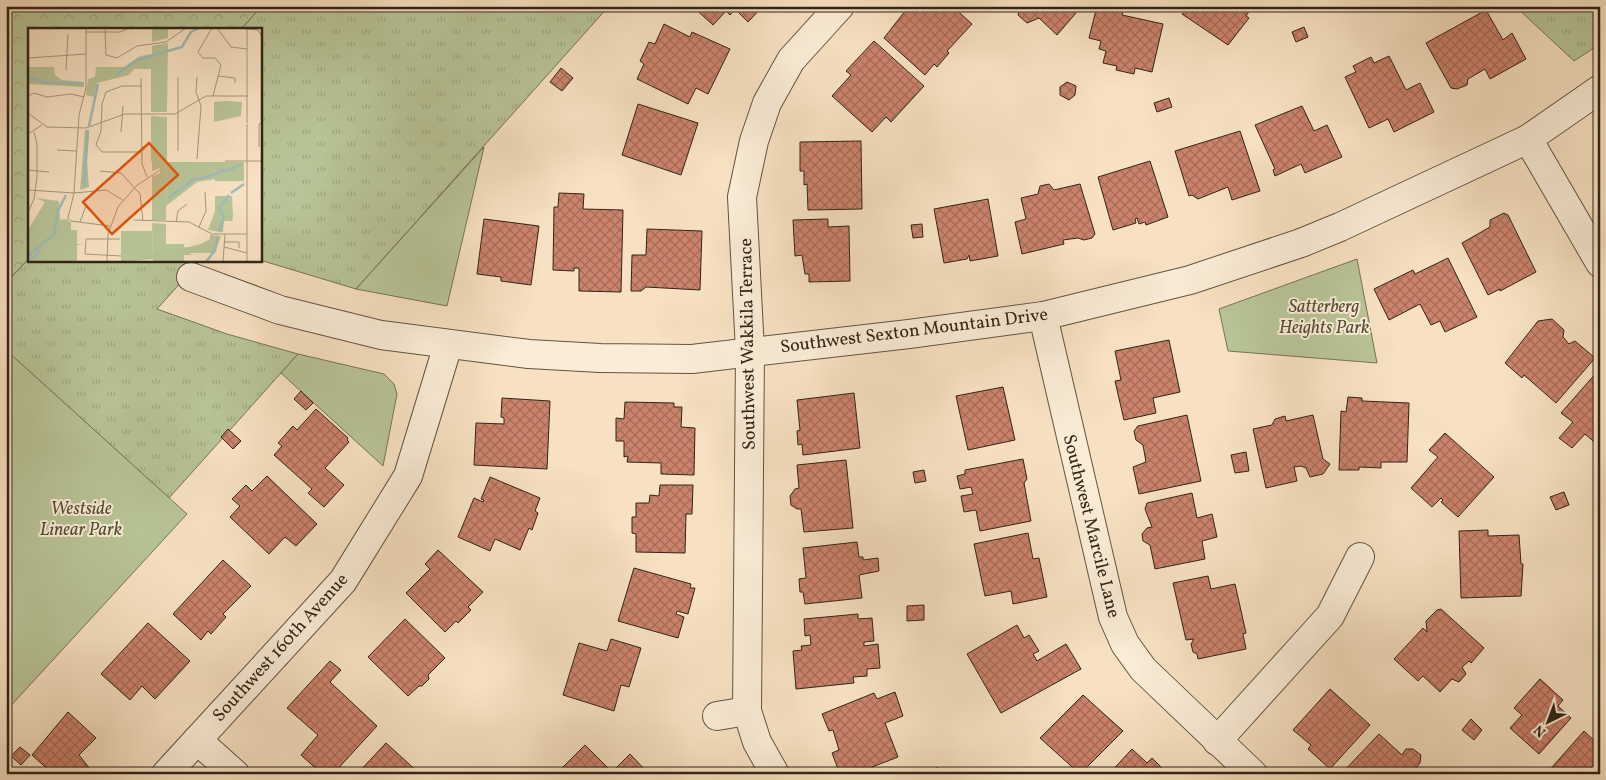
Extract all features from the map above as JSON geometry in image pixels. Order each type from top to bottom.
[{"type":"street","name":"Southwest Wakkila Terrace","points":[[775,774],[757,742],[748,711],[750,351],[742,197],[754,141],[767,103],[791,60],[840,6]]},
{"type":"street","name":"Southwest Sexton Mountain Drive","points":[[191,277],[280,310],[381,335],[529,354],[600,358],[692,359],[909,334],[1043,316],[1190,280],[1301,243],[1340,227],[1528,139],[1600,89]]},
{"type":"street","points":[[1528,139],[1600,263]]},
{"type":"street","name":"Southwest Marcile Lane","points":[[1043,316],[1113,617],[1126,644],[1143,669],[1253,774]]},
{"type":"street","name":"Southwest 160th Avenue","points":[[166,774],[343,581],[408,476],[448,345]]},
{"type":"street","points":[[1217,741],[1330,616],[1360,557]]},
{"type":"street","points":[[717,716],[748,711]]},
{"type":"street","points":[[197,740],[235,774]]},
{"type":"green space","points":[[6,6],[262,6],[242,28],[28,28],[28,259],[6,283]]},
{"type":"green space","points":[[262,6],[609,6],[356,289],[261,260],[261,28],[242,28]]},
{"type":"green space","points":[[1515,6],[1600,6],[1600,44],[1574,61]]},
{"type":"green space","points":[[484,147],[447,306],[356,289]]},
{"type":"green space","points":[[28,259],[28,261],[200,261],[157,309],[227,334],[298,354],[169,498],[6,350],[6,283]]},
{"type":"green space","name":"Satterberg Heights Park","points":[[1357,259],[1377,363],[1228,351],[1219,309]]},
{"type":"green space","name":"Westside Linear Park","points":[[6,350],[187,514],[6,711]]},
{"type":"green space","points":[[298,354],[384,374],[394,384],[397,394],[383,466],[281,373]]},
{"type":"building","points":[[692,6],[763,6],[748,22],[735,9],[730,15],[726,11],[713,25]]},
{"type":"building","points":[[909,6],[952,6],[972,24],[947,51],[949,53],[937,67],[934,64],[925,75],[884,38]]},
{"type":"building","points":[[1021,6],[1082,6],[1057,35],[1039,18],[1027,23],[1018,15]]},
{"type":"building","points":[[1097,6],[1123,11],[1122,15],[1163,24],[1152,72],[1135,68],[1134,74],[1116,70],[1117,66],[1103,63],[1106,51],[1099,49],[1101,41],[1089,38]]},
{"type":"building","points":[[1188,6],[1253,6],[1246,16],[1249,18],[1228,45],[1182,14]]},
{"type":"building","points":[[1486,10],[1503,40],[1512,33],[1526,59],[1490,79],[1485,69],[1468,79],[1467,85],[1457,89],[1451,88],[1426,43]]},
{"type":"building","points":[[664,24],[690,37],[692,32],[730,49],[708,94],[696,88],[688,104],[637,79],[644,64],[640,61],[649,42],[655,44]]},
{"type":"building","points":[[1304,27],[1308,37],[1296,42],[1292,32]]},
{"type":"building","points":[[874,41],[924,86],[891,122],[886,117],[872,132],[832,96],[851,75],[846,71]]},
{"type":"building","points":[[1389,56],[1406,90],[1420,83],[1434,112],[1394,132],[1388,119],[1369,128],[1345,77],[1356,72],[1353,66],[1371,57],[1374,63]]},
{"type":"building","points":[[561,68],[573,78],[562,91],[550,82]]},
{"type":"building","points":[[1067,82],[1076,86],[1075,95],[1069,100],[1060,95],[1060,87]]},
{"type":"building","points":[[1169,98],[1172,107],[1157,112],[1154,103]]},
{"type":"building","points":[[638,104],[698,123],[681,175],[622,155]]},
{"type":"building","points":[[1302,106],[1314,131],[1327,125],[1342,157],[1305,173],[1301,164],[1275,176],[1273,170],[1275,169],[1255,125]]},
{"type":"building","points":[[1240,131],[1260,191],[1232,200],[1228,187],[1198,199],[1192,195],[1189,196],[1175,151]]},
{"type":"building","points":[[861,141],[862,209],[808,210],[807,184],[804,185],[804,171],[800,171],[800,142]]},
{"type":"building","points":[[1150,161],[1168,217],[1146,225],[1145,222],[1139,224],[1137,218],[1135,219],[1136,223],[1113,230],[1098,177]]},
{"type":"building","points":[[1049,184],[1054,190],[1080,184],[1095,234],[1092,238],[1063,240],[1064,244],[1022,254],[1015,222],[1026,219],[1021,198],[1038,194],[1040,186]]},
{"type":"building","points":[[559,193],[584,194],[583,209],[623,210],[621,292],[579,291],[579,268],[574,268],[574,271],[553,270],[554,207],[558,207]]},
{"type":"building","points":[[988,199],[998,256],[970,261],[969,255],[967,259],[944,263],[934,209]]},
{"type":"building","points":[[1504,213],[1508,215],[1536,272],[1500,291],[1500,289],[1488,295],[1462,243],[1490,227],[1490,220]]},
{"type":"building","points":[[484,219],[539,226],[531,285],[501,281],[501,277],[477,274]]},
{"type":"building","points":[[828,219],[828,227],[849,226],[850,281],[809,282],[809,274],[805,274],[802,255],[795,256],[793,220]]},
{"type":"building","points":[[922,224],[923,237],[913,238],[911,225]]},
{"type":"building","points":[[647,229],[702,231],[700,290],[646,287],[641,291],[631,291],[632,255],[646,255]]},
{"type":"building","points":[[1448,258],[1477,317],[1445,332],[1440,321],[1431,325],[1420,304],[1389,320],[1374,289],[1413,270],[1415,274]]},
{"type":"building","points":[[1552,319],[1564,330],[1563,337],[1569,344],[1575,341],[1595,358],[1556,403],[1524,375],[1522,378],[1505,363],[1538,321]]},
{"type":"building","points":[[1169,340],[1180,392],[1153,398],[1156,413],[1124,420],[1115,381],[1121,380],[1115,351]]},
{"type":"building","points":[[1597,372],[1600,375],[1600,447],[1585,434],[1572,448],[1559,438],[1573,422],[1561,413]]},
{"type":"building","points":[[1003,387],[1015,440],[968,450],[956,396]]},
{"type":"building","points":[[301,391],[313,403],[306,410],[294,399]]},
{"type":"building","points":[[854,393],[860,448],[803,455],[802,444],[798,445],[797,431],[800,430],[797,400]]},
{"type":"building","points":[[1348,397],[1362,398],[1362,401],[1409,403],[1407,462],[1381,462],[1381,468],[1359,467],[1359,470],[1339,470],[1341,411],[1346,412]]},
{"type":"building","points":[[502,398],[550,401],[547,469],[474,465],[476,423],[504,424],[504,418],[501,417]]},
{"type":"building","points":[[625,402],[674,403],[674,407],[682,407],[681,427],[695,428],[694,475],[661,474],[661,463],[627,462],[628,456],[624,457],[624,441],[616,441],[616,418],[624,419]]},
{"type":"building","points":[[316,409],[348,438],[349,442],[325,468],[344,485],[324,507],[308,493],[312,489],[274,455],[282,446],[278,443],[293,426],[297,430]]},
{"type":"building","points":[[1187,415],[1201,481],[1139,494],[1133,467],[1146,462],[1143,445],[1136,440],[1134,431],[1138,426]]},
{"type":"building","points":[[1313,415],[1323,459],[1330,464],[1323,474],[1310,477],[1306,468],[1301,466],[1294,467],[1297,481],[1266,488],[1253,429],[1272,425],[1275,419],[1285,416],[1286,421]]},
{"type":"building","points":[[228,429],[241,441],[233,449],[221,437]]},
{"type":"building","points":[[1445,433],[1494,477],[1458,517],[1441,502],[1443,500],[1441,498],[1432,507],[1411,488],[1438,457],[1429,450]]},
{"type":"building","points":[[1246,452],[1249,471],[1235,473],[1231,455]]},
{"type":"building","points":[[1023,459],[1027,479],[1024,483],[1031,521],[980,531],[976,510],[964,512],[961,496],[973,494],[971,487],[960,489],[957,476],[965,474],[965,470]]},
{"type":"building","points":[[846,460],[853,528],[804,532],[801,509],[791,505],[790,496],[795,489],[799,488],[797,465]]},
{"type":"building","points":[[924,470],[926,481],[915,483],[913,472]]},
{"type":"building","points":[[267,476],[317,524],[296,546],[285,537],[269,554],[230,517],[240,506],[232,499],[246,485],[252,491]]},
{"type":"building","points":[[490,477],[540,498],[535,511],[538,513],[532,530],[529,528],[520,550],[495,539],[490,551],[458,537],[474,498],[483,502],[484,500],[481,499]]},
{"type":"building","points":[[660,485],[693,485],[692,514],[686,514],[685,553],[636,552],[636,534],[632,533],[632,517],[636,517],[636,503],[649,503],[650,495],[659,496]]},
{"type":"building","points":[[1564,492],[1569,505],[1556,510],[1550,497]]},
{"type":"building","points":[[1192,493],[1197,518],[1212,514],[1217,537],[1202,541],[1205,559],[1155,569],[1150,545],[1143,541],[1142,534],[1147,528],[1152,527],[1145,509],[1147,503]]},
{"type":"building","points":[[1488,530],[1488,536],[1519,535],[1521,564],[1523,564],[1521,596],[1461,598],[1459,531]]},
{"type":"building","points":[[1028,533],[1033,559],[1039,558],[1047,597],[1013,604],[1011,591],[985,596],[974,544]]},
{"type":"building","points":[[857,542],[859,557],[863,557],[863,560],[878,558],[879,571],[859,575],[862,598],[805,604],[803,592],[800,592],[799,579],[806,578],[803,548]]},
{"type":"building","points":[[438,550],[483,592],[468,607],[471,610],[458,623],[456,621],[445,632],[406,593],[430,569],[425,564]]},
{"type":"building","points":[[223,560],[251,586],[223,614],[226,617],[211,634],[208,631],[201,640],[173,614]]},
{"type":"building","points":[[634,568],[691,584],[690,588],[695,588],[688,614],[677,611],[676,614],[684,617],[678,638],[618,621]]},
{"type":"building","points":[[1208,576],[1211,589],[1235,584],[1246,633],[1243,634],[1246,649],[1198,659],[1197,654],[1193,652],[1191,644],[1194,639],[1186,640],[1173,583]]},
{"type":"building","points":[[924,605],[924,620],[907,621],[907,606]]},
{"type":"building","points":[[1441,609],[1484,648],[1471,663],[1469,661],[1462,667],[1466,674],[1459,682],[1452,679],[1440,692],[1423,676],[1418,681],[1394,659],[1423,628],[1427,632],[1426,621],[1437,610]]},
{"type":"building","points":[[858,614],[858,619],[872,618],[874,641],[864,642],[864,646],[878,644],[880,668],[867,669],[867,676],[853,677],[854,683],[796,689],[793,651],[802,650],[801,646],[811,645],[810,635],[805,636],[804,619]]},
{"type":"building","points":[[405,619],[445,658],[428,675],[429,679],[408,696],[368,657]]},
{"type":"building","points":[[148,623],[190,661],[155,699],[142,686],[130,700],[101,674]]},
{"type":"building","points":[[1017,625],[1024,638],[1029,635],[1039,651],[1033,654],[1037,661],[1066,644],[1081,669],[1001,713],[967,654]]},
{"type":"building","points":[[611,639],[641,648],[629,687],[621,685],[614,711],[563,695],[579,643],[607,651]]},
{"type":"building","points":[[330,661],[341,670],[330,682],[377,726],[333,774],[322,774],[301,755],[318,735],[287,708]]},
{"type":"building","points":[[1540,679],[1563,700],[1558,706],[1571,718],[1539,754],[1510,728],[1522,715],[1514,708]]},
{"type":"building","points":[[1330,689],[1370,725],[1330,769],[1308,749],[1311,745],[1293,730]]},
{"type":"building","points":[[895,692],[903,716],[885,723],[898,757],[872,767],[875,774],[840,774],[832,753],[839,750],[833,730],[829,731],[822,714],[874,693],[877,699]]},
{"type":"building","points":[[1083,695],[1123,731],[1080,774],[1040,738]]},
{"type":"building","points":[[68,712],[96,738],[79,755],[90,769],[86,774],[53,774],[32,755]]},
{"type":"building","points":[[1471,719],[1482,730],[1474,740],[1462,730]]},
{"type":"building","points":[[1584,731],[1600,746],[1600,758],[1588,771],[1591,774],[1546,774]]},
{"type":"building","points":[[1379,734],[1402,755],[1406,749],[1413,749],[1421,755],[1420,763],[1416,768],[1423,774],[1341,774]]},
{"type":"building","points":[[386,743],[420,774],[357,774]]},
{"type":"building","points":[[585,745],[612,772],[630,754],[649,774],[556,774]]},
{"type":"building","points":[[20,747],[30,755],[21,765],[11,756]]},
{"type":"building","points":[[1132,749],[1147,763],[1152,758],[1168,774],[1109,774]]},
{"type":"building","points":[[937,767],[944,774],[930,774]]}]
